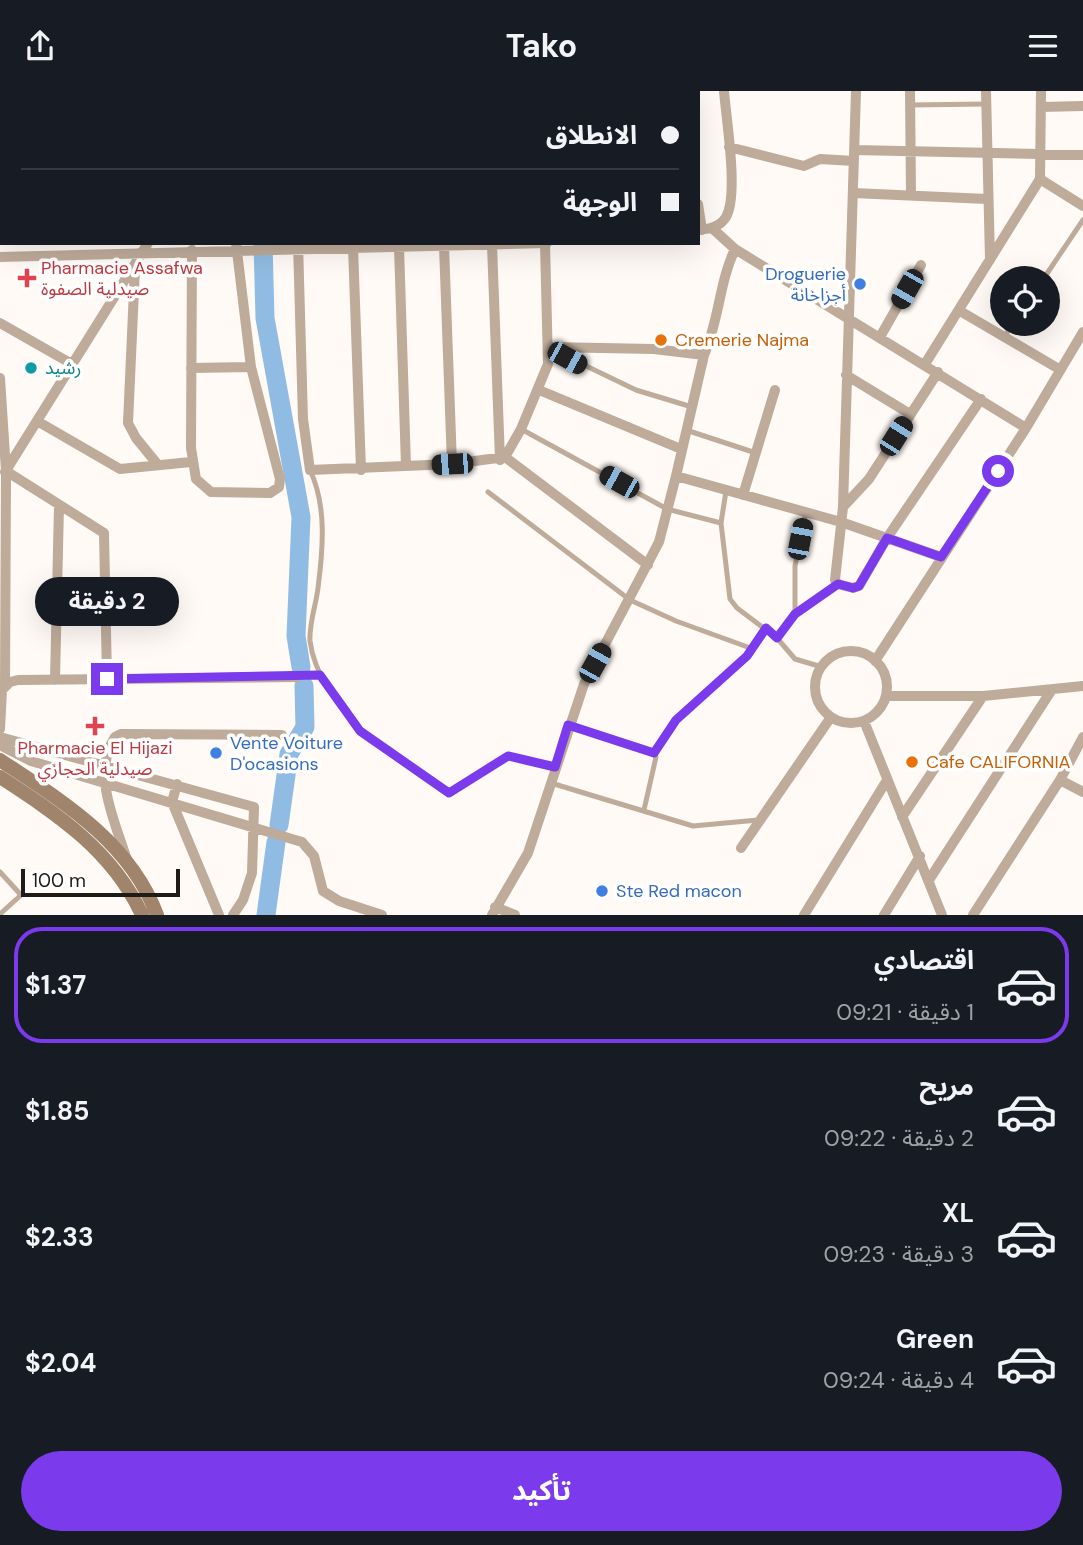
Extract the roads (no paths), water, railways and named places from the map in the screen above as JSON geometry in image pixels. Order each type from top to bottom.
[{"type":"main road","points":[[0,760],[83,818],[128,862],[157,915]]},
{"type":"main road","points":[[0,777],[89,841],[130,888],[142,915]]},
{"type":"street","points":[[704,229],[726,218],[729,208],[732,180],[724,91]]},
{"type":"street","points":[[856,91],[843,507],[835,580],[838,584],[853,588],[859,586],[887,538],[981,399]]},
{"type":"street","points":[[910,91],[911,196]]},
{"type":"street","points":[[986,91],[985,154],[990,261]]},
{"type":"street","points":[[925,364],[1040,179],[1041,91]]},
{"type":"street","points":[[1041,107],[1083,106]]},
{"type":"street","points":[[729,147],[804,166],[820,159],[910,153],[1083,155]]},
{"type":"street","points":[[1040,179],[1083,206]]},
{"type":"street","points":[[853,193],[987,199]]},
{"type":"street","points":[[704,229],[1026,428]]},
{"type":"street","points":[[4,256],[67,248],[145,247],[192,250],[235,246],[257,249],[452,245]]},
{"type":"street","points":[[492,245],[502,459]]},
{"type":"street","points":[[502,459],[522,429],[548,363],[546,245]]},
{"type":"street","points":[[192,250],[191,462],[196,479],[211,492],[270,493],[279,487],[264,410],[251,367],[235,246]]},
{"type":"street","points":[[444,246],[452,464]]},
{"type":"street","points":[[3,476],[145,247]]},
{"type":"street","points":[[297,247],[303,419],[310,470],[361,470],[502,459],[648,565]]},
{"type":"street","points":[[353,247],[361,470]]},
{"type":"street","points":[[399,247],[406,466]]},
{"type":"street","points":[[515,915],[494,911],[528,853],[568,725],[584,684],[659,542],[704,355],[712,335],[724,273],[735,249]]},
{"type":"street","points":[[880,337],[920,265]]},
{"type":"street","points":[[135,266],[128,423],[136,438],[158,465]]},
{"type":"street","points":[[960,311],[1059,369]]},
{"type":"street","points":[[0,323],[72,364]]},
{"type":"street","points":[[875,661],[1026,428],[1083,332]]},
{"type":"street","points":[[548,347],[654,349],[704,355]]},
{"type":"street","points":[[191,368],[251,367]]},
{"type":"street","points":[[843,507],[869,479],[937,372]]},
{"type":"street","points":[[846,375],[910,414]]},
{"type":"street","points":[[0,378],[3,476],[0,730]]},
{"type":"street","points":[[539,390],[681,449]]},
{"type":"street","points":[[743,495],[775,390]]},
{"type":"street","points":[[37,421],[110,466],[120,469],[191,462]]},
{"type":"street","points":[[3,476],[104,533],[107,679]]},
{"type":"street","points":[[676,476],[841,522],[941,557]]},
{"type":"street","points":[[55,680],[59,506]]},
{"type":"street","points":[[847,652],[864,654],[875,661],[885,675],[886,696],[878,711],[864,721],[847,723],[831,717],[817,695],[816,683],[822,667],[831,658],[847,652]]},
{"type":"street","points":[[2,684],[18,680],[297,677]]},
{"type":"street","points":[[886,696],[983,696],[1083,686]]},
{"type":"street","points":[[929,880],[1051,691]]},
{"type":"street","points":[[902,817],[983,696]]},
{"type":"street","points":[[741,848],[831,717]]},
{"type":"street","points":[[864,721],[942,915]]},
{"type":"street","points":[[128,862],[104,783],[105,764],[112,742],[121,734],[282,735]]},
{"type":"street","points":[[0,737],[254,807],[252,873],[243,900],[233,915]]},
{"type":"street","points":[[973,915],[1060,779],[1083,737]]},
{"type":"street","points":[[0,745],[19,756],[302,842],[314,856],[320,884],[330,897],[382,915]]},
{"type":"street","points":[[1060,779],[1083,792]]},
{"type":"street","points":[[804,915],[887,780]]},
{"type":"street","points":[[177,784],[172,802],[219,915]]},
{"type":"street","points":[[884,915],[920,856]]},
{"type":"lane","points":[[910,104],[985,104]]},
{"type":"lane","points":[[1052,266],[1083,220]]},
{"type":"lane","points":[[548,347],[586,368],[636,390],[692,407]]},
{"type":"lane","points":[[522,429],[667,509],[721,523]]},
{"type":"lane","points":[[686,430],[756,453]]},
{"type":"lane","points":[[310,470],[321,504],[319,574],[310,642],[320,675],[360,731],[442,791],[457,791],[508,756],[555,767]]},
{"type":"lane","points":[[726,491],[721,523],[730,599],[737,608],[777,638],[795,659],[822,667]]},
{"type":"lane","points":[[488,492],[630,600],[676,621],[753,649]]},
{"type":"lane","points":[[795,614],[795,566],[806,512]]},
{"type":"lane","points":[[777,638],[795,614],[838,584]]},
{"type":"lane","points":[[654,753],[676,720],[753,649],[766,628]]},
{"type":"lane","points":[[297,677],[320,675]]},
{"type":"lane","points":[[568,725],[654,753]]},
{"type":"lane","points":[[644,810],[656,757],[654,753]]},
{"type":"lane","points":[[551,783],[702,827],[761,819]]},
{"type":"lane","points":[[0,872],[21,895],[0,914]]},
{"type":"waterway","points":[[263,245],[265,318],[301,517],[296,636],[301,667]]},
{"type":"waterway","points":[[279,825],[289,754],[305,727],[304,686]]},
{"type":"waterway","points":[[266,915],[276,842]]},
{"type":"place","name":"Pharmacie Assafwa صيدلية الصفوة","points":[[27,278]]},
{"type":"place","name":"Droguerie أجزاخانة","points":[[860,284]]},
{"type":"place","name":"Cremerie Najma","points":[[661,340]]},
{"type":"place","name":"رشيد","points":[[31,368]]},
{"type":"place","name":"Pharmacie El Hijazi صيدلية الحجازي","points":[[95,726]]},
{"type":"place","name":"Vente Voiture D'ocasions","points":[[216,753]]},
{"type":"place","name":"Cafe CALIFORNIA","points":[[912,762]]},
{"type":"place","name":"Ste Red macon","points":[[602,891]]}]
